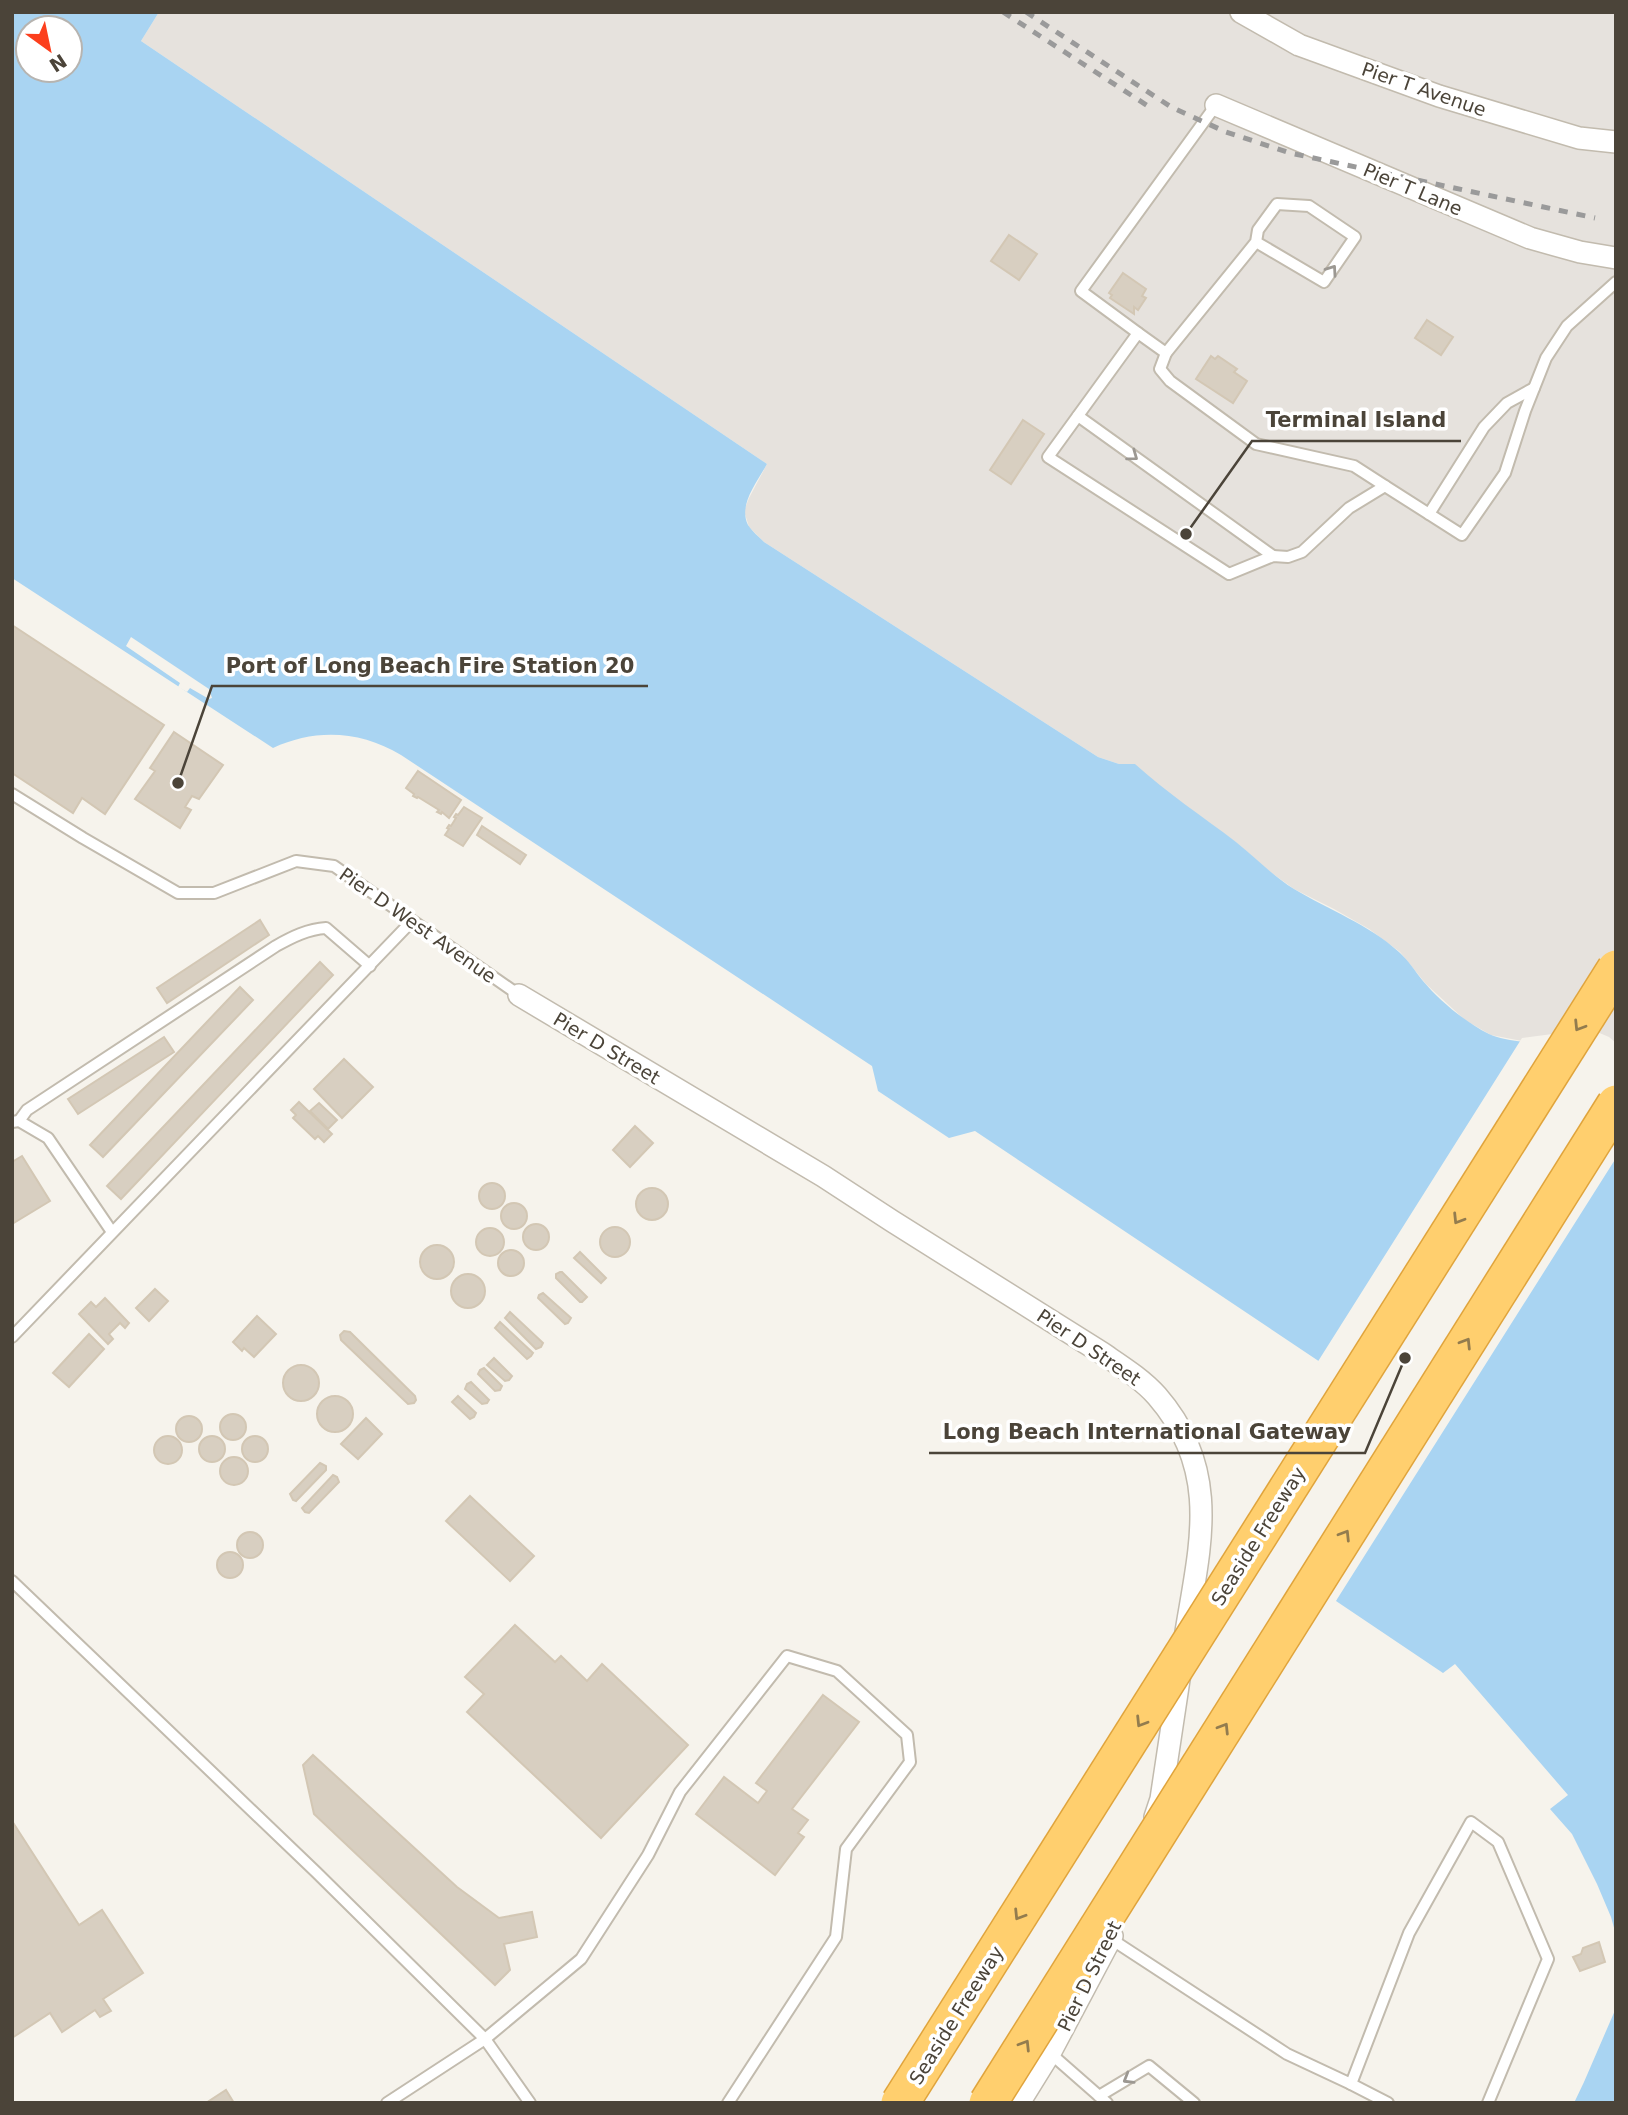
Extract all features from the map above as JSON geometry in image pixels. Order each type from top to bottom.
[{"type":"highway","name":"Seaside Freeway","points":[[900,2103],[1616,968]]},
{"type":"highway","points":[[988,2103],[1616,1104]]},
{"type":"street","name":"Pier T Avenue","points":[[1241,12],[1299,45],[1439,96],[1579,138],[1616,142]]},
{"type":"street","name":"Pier T Lane","points":[[1216,105],[1530,238],[1580,252],[1616,258]]},
{"type":"street","name":"Pier D Street","points":[[519,995],[823,1176],[1102,1353],[1156,1395],[1192,1450],[1203,1522],[1161,1799],[1111,1938],[1050,2053],[1019,2103]]},
{"type":"lane","points":[[1166,353],[1081,291],[1216,105]]},
{"type":"lane","points":[[1256,242],[1324,282],[1355,237],[1310,206],[1278,204],[1258,230],[1256,242],[1166,353],[1160,369],[1170,381],[1256,443],[1354,466],[1462,535],[1505,473],[1546,358],[1567,326],[1616,282]]},
{"type":"lane","points":[[1138,333],[1048,457],[1229,574],[1273,556],[1287,557],[1302,552],[1349,508],[1385,486]]},
{"type":"lane","points":[[1429,514],[1484,427],[1507,404],[1534,388]]},
{"type":"lane","points":[[1078,416],[1273,556]]},
{"type":"lane","name":"Pier D West Avenue","points":[[12,794],[178,893],[214,893],[296,861],[334,866],[519,995]]},
{"type":"lane","points":[[12,1337],[412,920]]},
{"type":"lane","points":[[112,1232],[48,1138],[16,1121],[27,1110],[294,936],[326,928],[370,966]]},
{"type":"lane","points":[[12,1581],[316,1872],[485,2039],[530,2103]]},
{"type":"lane","points":[[387,2103],[485,2039],[581,1959],[648,1855],[680,1792],[787,1656],[837,1671],[907,1735],[910,1762],[846,1849],[836,1937],[728,2103]]},
{"type":"lane","points":[[1351,2084],[1409,1933],[1471,1822],[1498,1843],[1548,1959],[1488,2103]]},
{"type":"lane","points":[[1111,1938],[1287,2054],[1388,2103]]},
{"type":"lane","points":[[1050,2053],[1103,2099],[1149,2066],[1194,2103]]},
{"type":"shaded area","points":[[159,12],[1616,12],[1616,1047],[1522,1041],[1491,1035],[1465,1020],[1426,984],[1400,952],[1369,929],[1294,889],[1237,843],[1161,788],[1135,765],[1119,764],[1098,757],[764,542],[749,527],[744,511],[767,464],[141,41]]},
{"type":"water","points":[[12,12],[159,12],[141,41],[767,464],[750,494],[745,510],[748,525],[764,542],[1098,757],[1119,764],[1135,764],[1286,884],[1387,942],[1405,958],[1437,996],[1480,1029],[1515,1041],[1616,1047],[1616,1935],[1597,1884],[1572,1834],[1550,1809],[1568,1795],[1455,1664],[1443,1673],[1336,1601],[1367,1448],[1364,1427],[1329,1368],[975,1131],[949,1138],[878,1091],[872,1066],[401,755],[370,741],[338,735],[306,737],[273,748],[12,578]]},
{"type":"water","points":[[1616,2008],[1616,2103],[1574,2103],[1584,2082]]},
{"type":"pier","points":[[131,637],[209,689],[212,698],[209,699],[190,688],[187,692],[178,687],[180,683],[126,646]]},
{"type":"pier","points":[[1590,1029],[1616,1043],[1616,1158],[1334,1604],[1324,1572],[1342,1520],[1358,1446],[1364,1444],[1358,1418],[1346,1394],[1317,1363],[1522,1038]]},
{"type":"building","points":[[1009,235],[1037,254],[1019,280],[991,261]]},
{"type":"building","points":[[1123,273],[1146,289],[1142,296],[1146,298],[1138,310],[1134,307],[1134,314],[1110,298],[1112,295],[1109,293]]},
{"type":"building","points":[[1427,320],[1453,337],[1441,355],[1415,338]]},
{"type":"building","points":[[1211,356],[1215,359],[1218,356],[1237,369],[1234,372],[1247,381],[1233,403],[1196,379]]},
{"type":"building","points":[[1023,420],[1044,434],[1011,484],[990,470]]},
{"type":"building","points":[[12,625],[164,725],[105,814],[82,798],[73,813],[12,773]]},
{"type":"building","points":[[174,732],[223,765],[199,799],[192,796],[185,807],[191,810],[180,828],[135,799],[155,771],[150,768]]},
{"type":"building","points":[[418,771],[461,800],[449,818],[413,796],[406,788]]},
{"type":"building","points":[[464,807],[482,818],[463,846],[445,835],[456,814]]},
{"type":"building","points":[[482,826],[526,855],[520,864],[477,835]]},
{"type":"building","points":[[260,920],[269,935],[167,1003],[157,988]]},
{"type":"building","points":[[320,962],[333,975],[121,1199],[107,1186]]},
{"type":"building","points":[[240,987],[253,1000],[103,1157],[90,1145]]},
{"type":"building","points":[[164,1037],[174,1052],[78,1114],[68,1099]]},
{"type":"building","points":[[344,1059],[373,1087],[342,1118],[314,1089]]},
{"type":"building","points":[[299,1102],[332,1134],[324,1142],[318,1136],[315,1139],[293,1118],[296,1115],[291,1110]]},
{"type":"building","points":[[319,1103],[337,1120],[328,1129],[310,1111]]},
{"type":"building","points":[[635,1126],[653,1143],[630,1167],[613,1150]]},
{"type":"building","points":[[22,1156],[50,1201],[12,1224],[12,1162]]},
{"type":"building","points":[[492,1183],[501,1187],[505,1196],[501,1205],[492,1209],[483,1205],[479,1196],[483,1187]]},
{"type":"building","points":[[652,1188],[663,1193],[668,1204],[663,1215],[652,1220],[641,1215],[636,1204],[641,1193]]},
{"type":"building","points":[[514,1203],[523,1207],[527,1216],[523,1225],[514,1229],[505,1225],[501,1216],[505,1207]]},
{"type":"building","points":[[536,1224],[545,1228],[549,1237],[545,1246],[536,1250],[527,1246],[523,1237],[527,1228]]},
{"type":"building","points":[[615,1227],[626,1231],[630,1242],[626,1253],[615,1257],[604,1253],[600,1242],[604,1231]]},
{"type":"building","points":[[490,1228],[500,1232],[504,1242],[500,1252],[490,1256],[480,1252],[476,1242],[480,1232]]},
{"type":"building","points":[[437,1245],[449,1250],[454,1262],[449,1274],[437,1279],[425,1274],[420,1262],[425,1250]]},
{"type":"building","points":[[511,1250],[520,1254],[524,1263],[520,1272],[511,1276],[502,1272],[498,1263],[502,1254]]},
{"type":"building","points":[[580,1252],[606,1278],[601,1283],[574,1258]]},
{"type":"building","points":[[560,1272],[587,1297],[582,1302],[556,1278],[556,1274]]},
{"type":"building","points":[[468,1274],[480,1279],[485,1291],[480,1303],[468,1308],[456,1303],[451,1291],[456,1279]]},
{"type":"building","points":[[155,1289],[168,1301],[149,1321],[136,1308]]},
{"type":"building","points":[[543,1293],[571,1318],[568,1323],[565,1324],[538,1298]]},
{"type":"building","points":[[105,1298],[129,1323],[125,1328],[120,1323],[109,1334],[113,1339],[108,1344],[79,1314],[91,1302],[96,1307]]},
{"type":"building","points":[[510,1312],[543,1343],[541,1347],[536,1349],[505,1318]]},
{"type":"building","points":[[257,1316],[276,1334],[254,1357],[233,1342]]},
{"type":"building","points":[[500,1322],[533,1353],[531,1356],[527,1359],[495,1328]]},
{"type":"building","points":[[344,1331],[350,1332],[415,1396],[414,1403],[408,1404],[341,1340],[340,1335]]},
{"type":"building","points":[[89,1334],[104,1349],[69,1387],[53,1373]]},
{"type":"building","points":[[494,1358],[512,1376],[509,1380],[505,1381],[487,1365]]},
{"type":"building","points":[[301,1365],[314,1370],[319,1383],[314,1396],[301,1401],[288,1396],[283,1383],[288,1370]]},
{"type":"building","points":[[484,1368],[502,1386],[500,1390],[495,1391],[478,1374]]},
{"type":"building","points":[[471,1382],[489,1400],[487,1403],[482,1404],[465,1389]]},
{"type":"building","points":[[335,1396],[348,1401],[353,1414],[348,1427],[335,1432],[322,1427],[317,1414],[322,1401]]},
{"type":"building","points":[[458,1396],[476,1413],[474,1417],[470,1419],[452,1402]]},
{"type":"building","points":[[233,1414],[242,1418],[246,1427],[242,1436],[233,1440],[224,1436],[220,1427],[224,1418]]},
{"type":"building","points":[[189,1416],[198,1420],[202,1429],[198,1438],[189,1442],[180,1438],[176,1429],[180,1420]]},
{"type":"building","points":[[366,1418],[382,1434],[358,1459],[341,1444]]},
{"type":"building","points":[[168,1436],[178,1440],[182,1450],[178,1460],[168,1464],[158,1460],[154,1450],[158,1440]]},
{"type":"building","points":[[212,1436],[221,1440],[225,1449],[221,1458],[212,1462],[203,1458],[199,1449],[203,1440]]},
{"type":"building","points":[[255,1436],[264,1440],[268,1449],[264,1458],[255,1462],[246,1458],[242,1449],[246,1440]]},
{"type":"building","points":[[234,1457],[244,1461],[248,1471],[244,1481],[234,1485],[224,1481],[220,1471],[224,1461]]},
{"type":"building","points":[[320,1463],[326,1466],[326,1470],[296,1501],[293,1500],[290,1494]]},
{"type":"building","points":[[333,1475],[339,1482],[309,1513],[305,1512],[302,1508]]},
{"type":"building","points":[[470,1496],[534,1556],[510,1581],[446,1521]]},
{"type":"building","points":[[250,1532],[259,1536],[263,1545],[259,1554],[250,1558],[241,1554],[237,1545],[241,1536]]},
{"type":"building","points":[[230,1552],[239,1556],[243,1565],[239,1574],[230,1578],[221,1574],[217,1565],[221,1556]]},
{"type":"building","points":[[515,1625],[555,1662],[561,1656],[587,1681],[602,1664],[688,1745],[601,1838],[467,1712],[484,1694],[465,1677]]},
{"type":"building","points":[[823,1695],[859,1722],[792,1809],[808,1820],[798,1833],[804,1837],[775,1875],[696,1814],[724,1777],[758,1803],[767,1791],[756,1783]]},
{"type":"building","points":[[313,1755],[457,1887],[499,1918],[532,1912],[537,1937],[504,1944],[510,1970],[495,1985],[314,1814],[303,1765]]},
{"type":"building","points":[[12,1821],[79,1925],[102,1910],[143,1973],[103,1999],[111,2011],[100,2017],[95,2010],[62,2032],[50,2013],[12,2038]]},
{"type":"building","points":[[1599,1942],[1605,1962],[1580,1971],[1573,1957],[1581,1954],[1583,1948]]},
{"type":"building","points":[[226,2090],[234,2103],[206,2103]]},
{"type":"railway","points":[[1003,12],[1151,108]]},
{"type":"railway","points":[[1026,12],[1171,107],[1226,132],[1290,153],[1595,218]]},
{"type":"place","name":"Terminal Island","points":[[1186,534]]},
{"type":"place","name":"Port of Long Beach Fire Station 20","points":[[178,783]]},
{"type":"place","name":"Long Beach International Gateway","points":[[1405,1358]]}]
